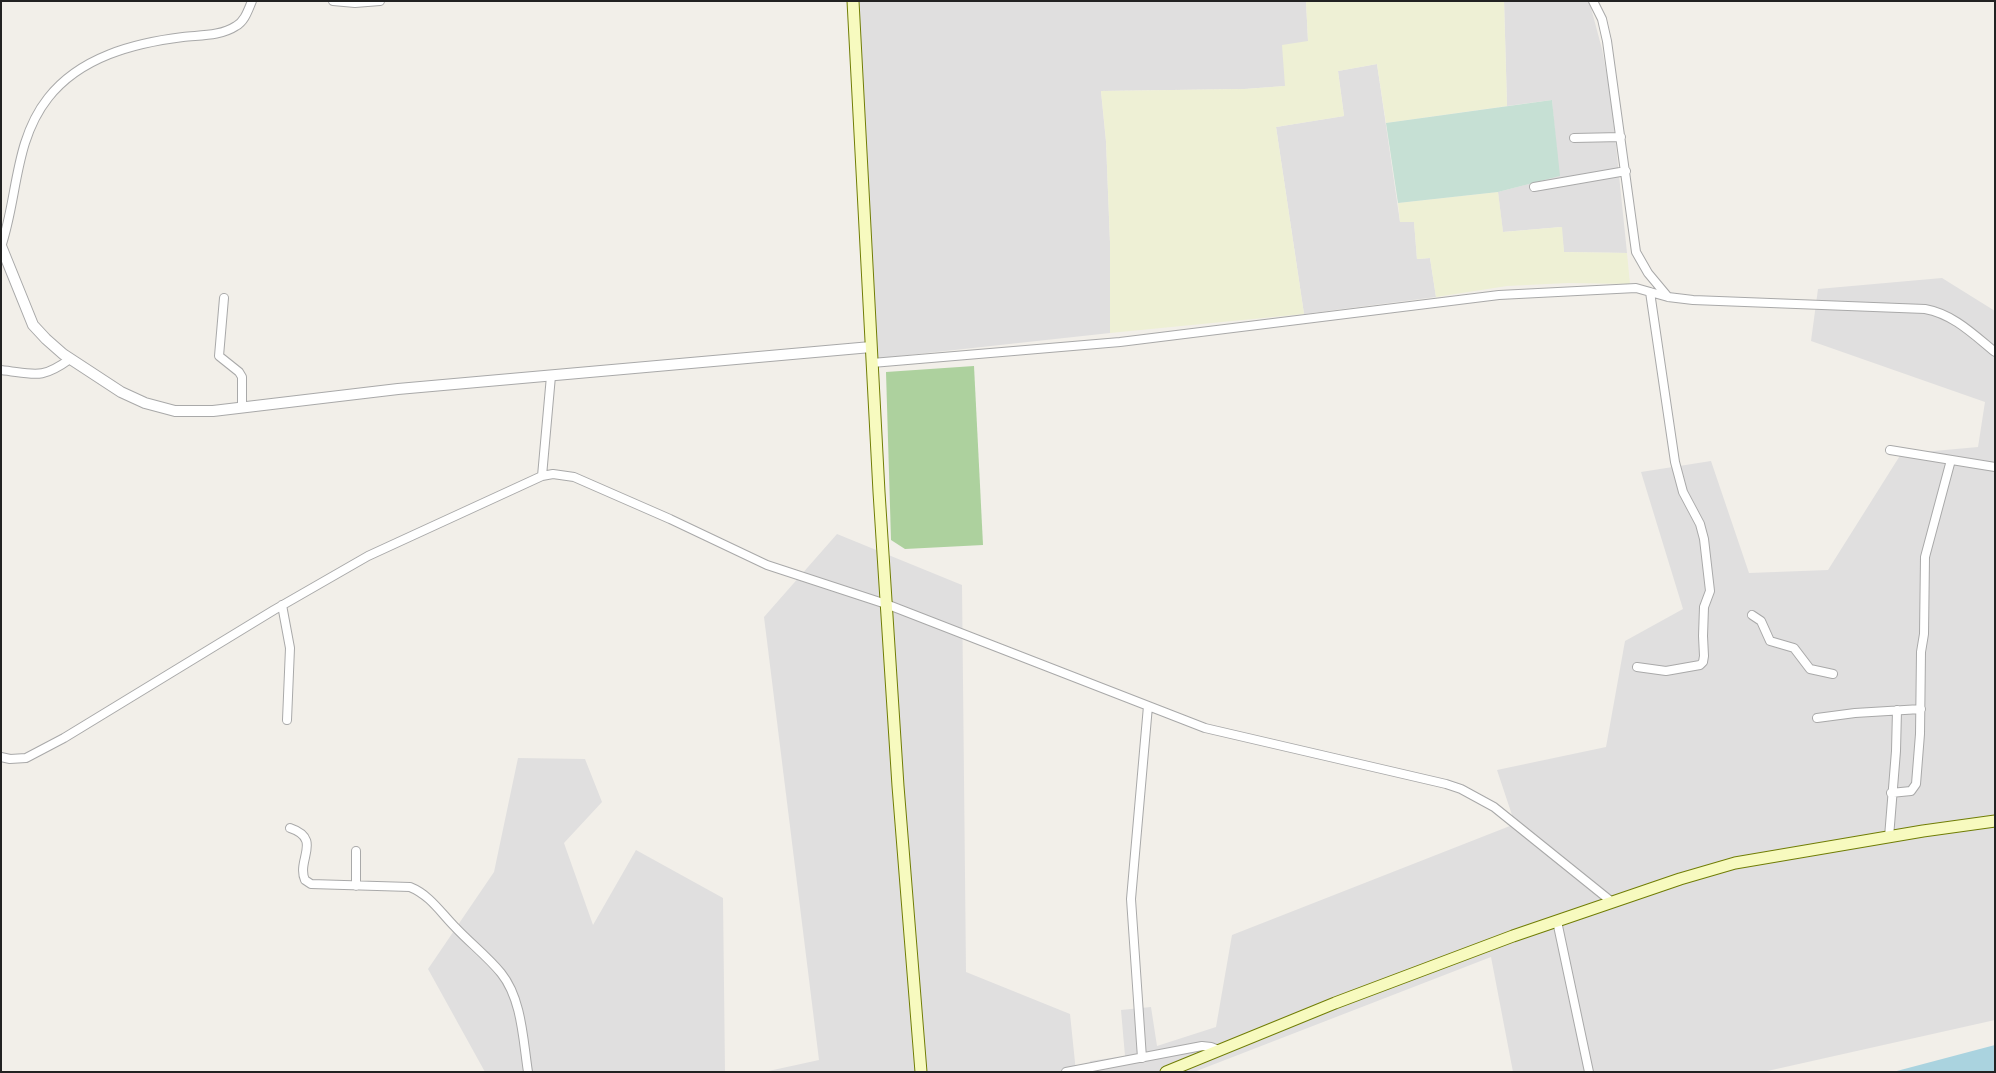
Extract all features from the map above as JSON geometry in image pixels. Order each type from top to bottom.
[{"type":"main road","points":[[853,1],[886,604],[898,786],[921,1072]]},
{"type":"main road","points":[[1166,1072],[1280,1027],[1335,1003],[1557,921],[1680,878],[1696,875],[1736,863],[1995,821]]},
{"type":"street","points":[[252,1],[243,20],[237,26],[228,30],[216,33],[162,39],[122,48],[102,57],[65,80],[48,97],[32,123],[21,154],[1,247],[33,325],[46,339],[70,359],[121,392],[145,403],[175,410],[213,410],[398,389],[871,347]]},
{"type":"street","points":[[333,1],[355,3],[380,1]]},
{"type":"street","points":[[1593,1],[1605,29],[1626,171],[1636,252],[1648,273],[1668,297]]},
{"type":"street","points":[[1574,138],[1621,137]]},
{"type":"street","points":[[1534,187],[1626,171]]},
{"type":"street","points":[[872,363],[1120,342],[1499,295],[1636,288],[1668,297],[1693,300],[1925,309],[1941,313],[1957,321],[1995,352]]},
{"type":"street","points":[[1637,667],[1660,671],[1695,668],[1703,662],[1704,607],[1710,591],[1704,539],[1700,524],[1686,499],[1680,484],[1665,402],[1650,292]]},
{"type":"street","points":[[224,298],[219,356],[239,372],[242,378],[242,407]]},
{"type":"street","points":[[1,370],[41,374],[52,371],[70,359]]},
{"type":"street","points":[[542,476],[551,376]]},
{"type":"street","points":[[1890,450],[1995,467]]},
{"type":"street","points":[[1892,793],[1911,791],[1915,788],[1920,734],[1925,557],[1951,460]]},
{"type":"street","points":[[1,757],[10,759],[26,758],[64,738],[282,605],[368,556],[542,476],[553,474],[574,477],[670,519],[767,565],[886,604],[1205,728],[1446,784],[1461,790],[1494,807],[1612,902]]},
{"type":"street","points":[[282,605],[290,648],[287,720]]},
{"type":"street","points":[[1752,615],[1761,621],[1770,640],[1794,648],[1810,669],[1833,674]]},
{"type":"street","points":[[1142,1058],[1131,899],[1148,706]]},
{"type":"street","points":[[1817,718],[1855,713],[1921,709]]},
{"type":"street","points":[[1889,837],[1896,751],[1897,710]]},
{"type":"street","points":[[290,828],[299,830],[306,839],[307,848],[304,873],[305,880],[311,884],[356,886],[398,885],[419,890],[502,974],[516,1002],[528,1072]]},
{"type":"street","points":[[356,851],[356,886]]},
{"type":"street","points":[[1557,921],[1589,1072]]},
{"type":"street","points":[[1066,1072],[1202,1046],[1219,1050]]},
{"type":"shaded area","points":[[858,1],[1306,1],[1308,41],[1285,86],[1245,89],[1101,91],[1106,141],[1110,242],[1110,333],[872,359]]},
{"type":"shaded area","points":[[1504,1],[1588,1],[1602,49],[1611,97],[1627,253],[1564,252],[1561,227],[1503,232],[1498,192],[1559,176],[1552,100],[1507,106]]},
{"type":"shaded area","points":[[1377,64],[1400,222],[1414,221],[1417,259],[1430,258],[1436,297],[1304,314],[1276,127],[1344,116],[1338,71]]},
{"type":"shaded area","points":[[1942,278],[1995,311],[1995,1020],[1763,1072],[1513,1072],[1491,957],[1194,1072],[1092,1072],[1090,1061],[1125,1056],[1121,1010],[1151,1007],[1157,1046],[1216,1027],[1232,935],[1515,824],[1497,770],[1606,747],[1625,641],[1683,609],[1641,472],[1711,461],[1749,573],[1828,570],[1901,454],[1978,447],[1985,402],[1811,341],[1818,289]]},
{"type":"shaded area","points":[[837,534],[962,585],[966,972],[1070,1014],[1076,1072],[764,1072],[819,1060],[764,617]]},
{"type":"shaded area","points":[[518,758],[585,759],[602,802],[564,843],[593,925],[636,850],[723,898],[725,1072],[485,1072],[428,969],[494,872]]},
{"type":"green space","points":[[1306,1],[1504,1],[1507,106],[1386,123],[1377,64],[1338,71],[1344,116],[1276,127],[1304,314],[1110,333],[1110,242],[1106,141],[1101,91],[1245,89],[1285,86],[1282,45],[1308,41]]},
{"type":"green space","points":[[1552,100],[1560,176],[1498,192],[1398,203],[1386,123]]},
{"type":"green space","points":[[1498,192],[1503,232],[1562,227],[1564,252],[1627,253],[1630,284],[1568,283],[1507,286],[1436,297],[1430,258],[1417,259],[1414,222],[1400,222],[1398,203]]},
{"type":"green space","points":[[974,366],[983,545],[905,549],[891,540],[886,372]]},
{"type":"water","points":[[1995,1045],[1995,1072],[1893,1072]]}]
